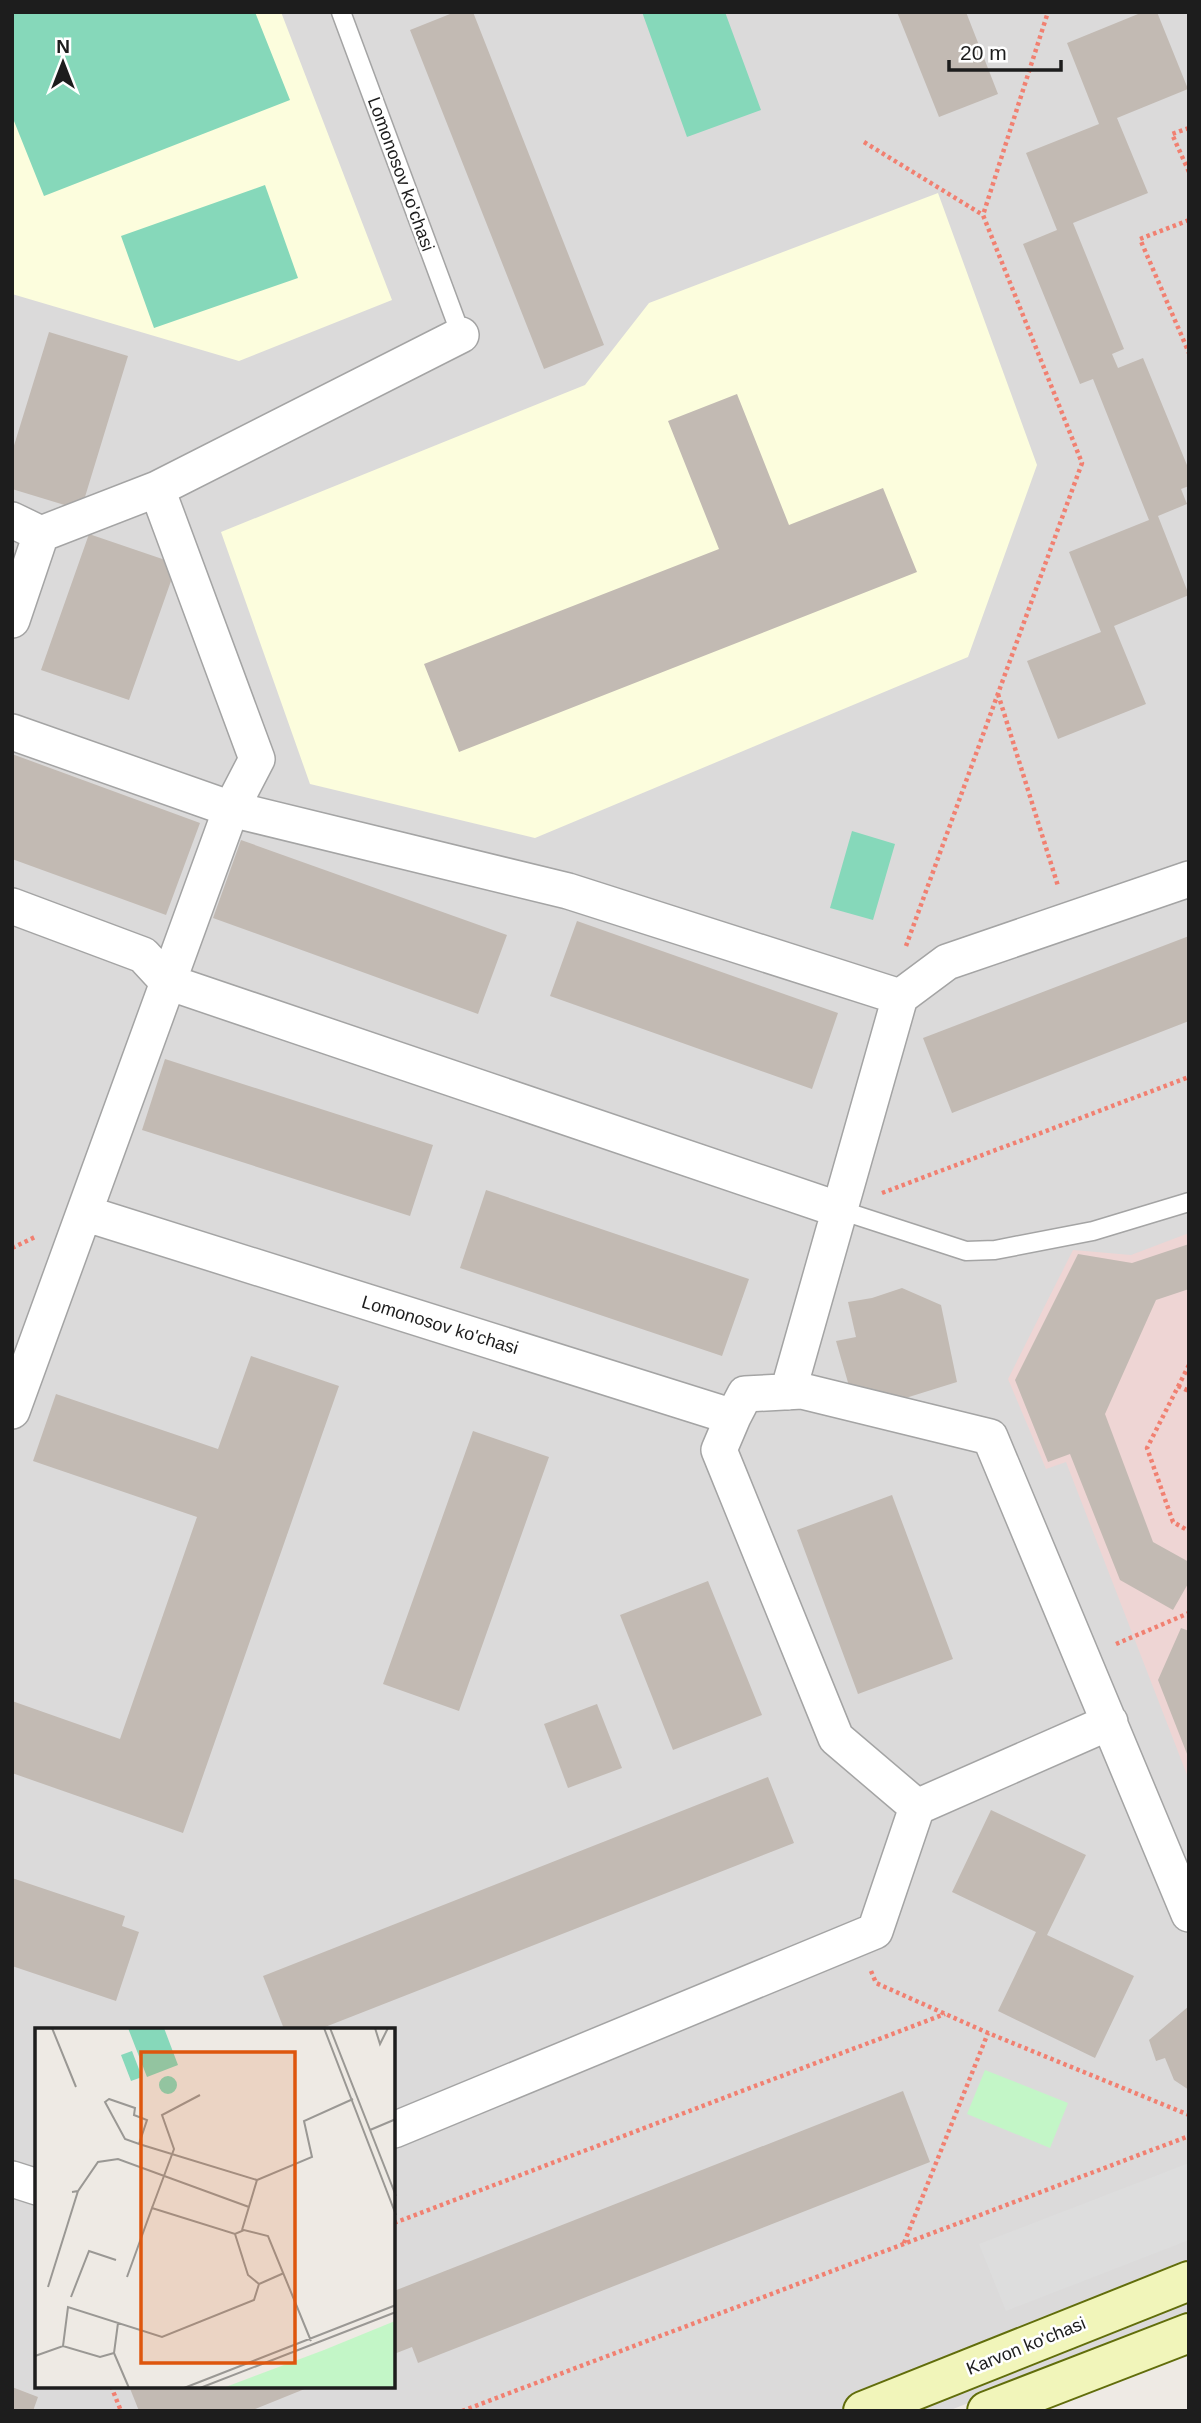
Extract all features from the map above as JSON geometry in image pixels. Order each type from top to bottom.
[{"type":"main road","name":"Karvon ko'chasi","points":[[863,2411],[1189,2281]]},
{"type":"main road","points":[[987,2411],[1189,2333]]},
{"type":"street","points":[[12,620],[27,527],[158,489],[461,335]]},
{"type":"street","points":[[12,1411],[231,808],[257,759],[158,489]]},
{"type":"street","points":[[12,732],[231,808],[568,891],[895,995]]},
{"type":"street","points":[[788,1392],[840,1210],[895,995],[947,962],[1189,879]]},
{"type":"street","points":[[12,906],[143,955],[168,982],[840,1210]]},
{"type":"street","name":"Lomonosov ko'chasi","points":[[84,1213],[733,1417]]},
{"type":"street","points":[[916,1807],[835,1738],[719,1450],[745,1394],[802,1391],[990,1437],[1189,1914]]},
{"type":"street","points":[[396,2129],[875,1931],[916,1807],[1110,1722]]},
{"type":"street","points":[[12,2179],[35,2186]]},
{"type":"lane","name":"Lomonosov ko'chasi","points":[[341,12],[461,335]]},
{"type":"lane","points":[[840,1210],[966,1251],[1093,1231],[1189,1202]]},
{"type":"path","points":[[983,215],[1048,12]]},
{"type":"path","points":[[1189,128],[1172,134],[1189,172]]},
{"type":"path","points":[[864,142],[983,215],[1082,463],[998,693],[895,995]]},
{"type":"path","points":[[1189,220],[1140,239],[1189,353]]},
{"type":"path","points":[[998,693],[1069,920]]},
{"type":"path","points":[[840,1210],[1189,1077]]},
{"type":"path","points":[[1189,1365],[1147,1448],[1173,1522],[1189,1531]]},
{"type":"path","points":[[1178,1386],[1189,1391]]},
{"type":"path","points":[[1083,1658],[1189,1613]]},
{"type":"path","points":[[857,1938],[876,1983],[988,2033],[1189,2115]]},
{"type":"path","points":[[396,2222],[945,2014]]},
{"type":"path","points":[[904,2244],[988,2033]]},
{"type":"path","points":[[462,2411],[1189,2136]]},
{"type":"path","points":[[112,2388],[121,2411]]},
{"type":"shaded area","points":[[12,12],[1189,12],[1189,2317],[948,2411],[12,2411]]},
{"type":"shaded area","points":[[12,12],[281,12],[392,300],[239,361],[12,294]]},
{"type":"shaded area","points":[[938,193],[1037,465],[968,657],[535,838],[310,784],[221,532],[585,385],[649,303]]},
{"type":"shaded area","points":[[1189,1233],[1189,1780],[1066,1462],[1046,1469],[1008,1379],[1073,1250],[1131,1255]]},
{"type":"shaded area","points":[[1189,2163],[1189,2240],[1006,2311],[979,2244]]},
{"type":"green space","points":[[12,12],[255,12],[290,100],[44,196],[12,116]]},
{"type":"green space","points":[[642,12],[725,12],[761,110],[687,137]]},
{"type":"green space","points":[[265,185],[298,278],[154,328],[121,236]]},
{"type":"green space","points":[[852,831],[895,844],[873,920],[830,908]]},
{"type":"green space","points":[[985,2070],[1068,2103],[1050,2148],[967,2114]]},
{"type":"building","points":[[455,12],[473,12],[604,345],[544,369],[410,30]]},
{"type":"building","points":[[897,12],[966,12],[998,94],[939,117]]},
{"type":"building","points":[[1143,12],[1157,12],[1188,89],[1117,118],[1148,193],[1073,223],[1124,349],[1112,354],[1118,368],[1143,358],[1189,470],[1189,486],[1181,489],[1187,504],[1158,516],[1189,595],[1114,626],[1146,704],[1058,739],[1027,661],[1101,632],[1069,552],[1149,520],[1093,379],[1080,384],[1023,244],[1057,230],[1026,153],[1099,124],[1067,43]]},
{"type":"building","points":[[49,332],[128,356],[81,510],[12,489],[12,452]]},
{"type":"building","points":[[737,394],[789,525],[883,488],[917,572],[459,752],[424,664],[719,549],[668,421]]},
{"type":"building","points":[[89,534],[177,564],[129,700],[41,670]]},
{"type":"building","points":[[12,754],[200,823],[166,915],[12,859]]},
{"type":"building","points":[[241,840],[507,935],[478,1014],[213,918]]},
{"type":"building","points":[[577,921],[838,1013],[812,1089],[550,996]]},
{"type":"building","points":[[1189,936],[1189,1021],[952,1113],[923,1038]]},
{"type":"building","points":[[165,1059],[433,1145],[410,1216],[142,1130]]},
{"type":"building","points":[[486,1190],[749,1279],[722,1356],[460,1268]]},
{"type":"building","points":[[1189,1244],[1189,1289],[1156,1300],[1105,1414],[1153,1542],[1189,1562],[1189,1582],[1173,1610],[1120,1580],[1070,1454],[1048,1462],[1015,1380],[1078,1254],[1132,1263]]},
{"type":"building","points":[[902,1288],[941,1305],[957,1382],[896,1401],[849,1386],[836,1341],[856,1337],[848,1302],[872,1298]]},
{"type":"building","points":[[251,1356],[339,1386],[183,1833],[12,1773],[12,1701],[120,1739],[197,1517],[33,1461],[56,1394],[218,1449]]},
{"type":"building","points":[[473,1431],[549,1457],[459,1711],[383,1684]]},
{"type":"building","points":[[892,1495],[953,1659],[858,1694],[797,1530]]},
{"type":"building","points":[[708,1581],[762,1715],[673,1750],[620,1615]]},
{"type":"building","points":[[1181,1628],[1189,1631],[1189,1759],[1158,1680]]},
{"type":"building","points":[[597,1704],[622,1768],[568,1788],[544,1724]]},
{"type":"building","points":[[768,1777],[794,1843],[323,2028],[284,2028],[263,1976]]},
{"type":"building","points":[[991,1810],[1086,1855],[1047,1935],[1134,1976],[1095,2058],[998,2011],[1036,1932],[952,1892]]},
{"type":"building","points":[[12,1878],[125,1916],[122,1926],[139,1932],[116,2001],[12,1966]]},
{"type":"building","points":[[1189,2006],[1189,2090],[1174,2080],[1165,2058],[1156,2061],[1149,2040]]},
{"type":"building","points":[[903,2091],[930,2162],[418,2363],[412,2347],[396,2353],[396,2290]]},
{"type":"building","points":[[12,2387],[38,2397],[33,2411],[12,2411]]},
{"type":"building","points":[[130,2388],[307,2388],[250,2411],[139,2411]]}]
